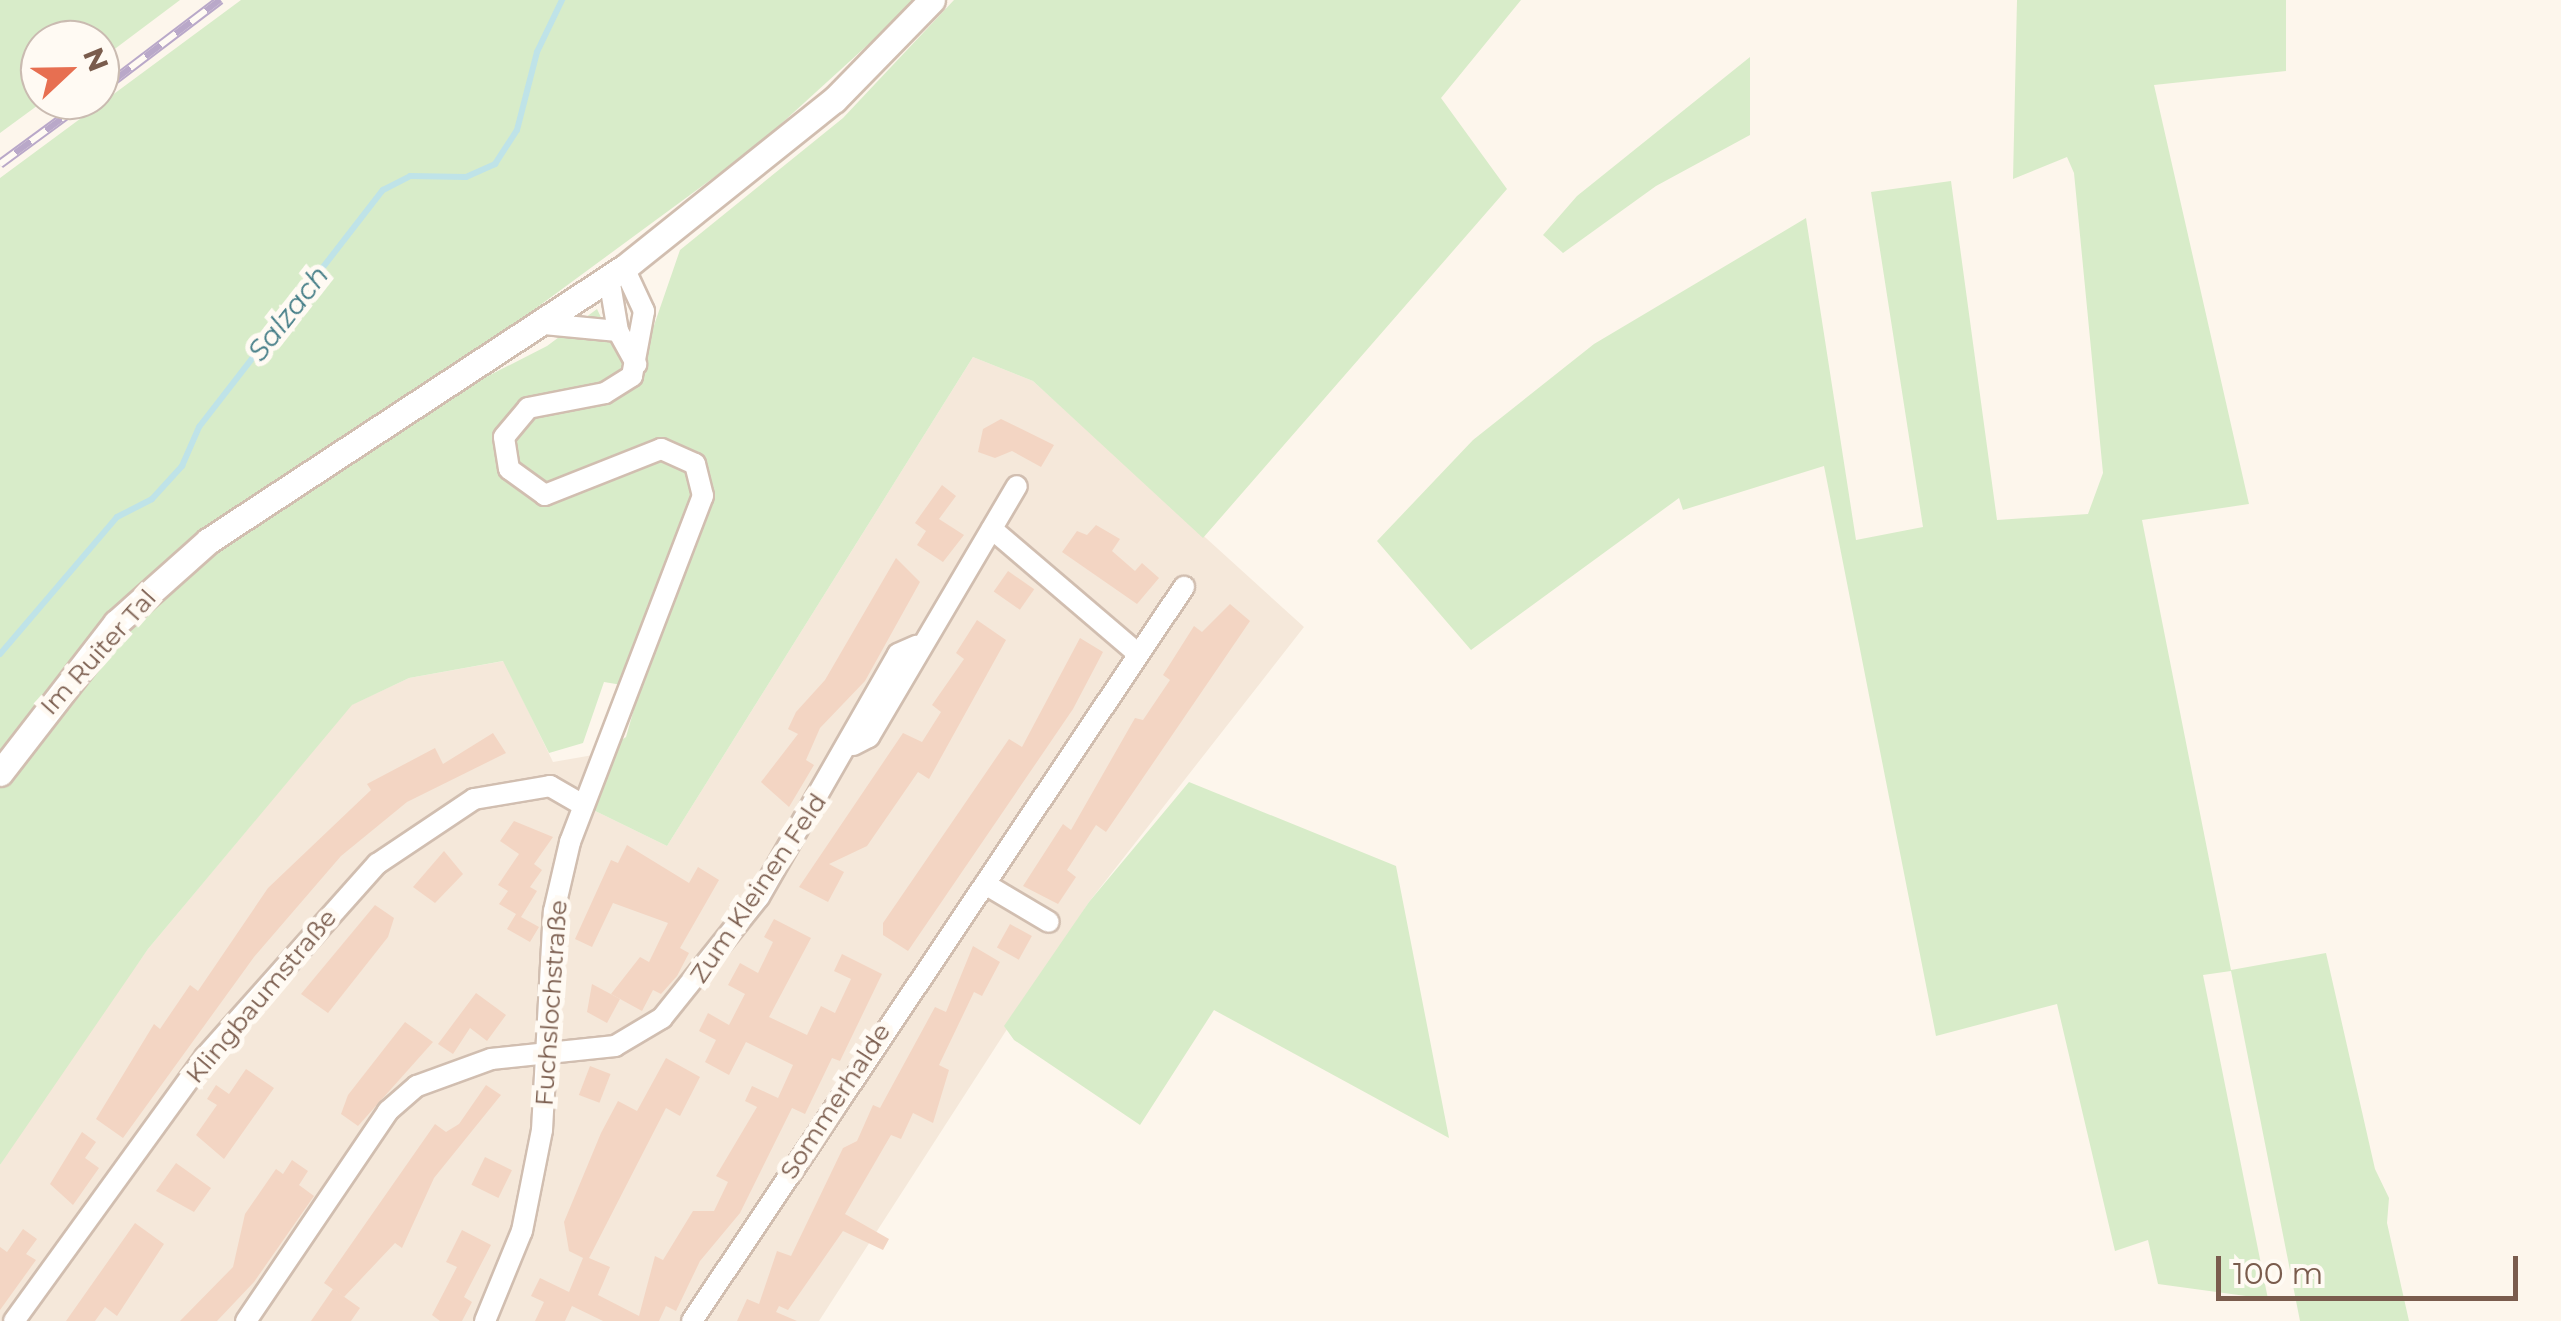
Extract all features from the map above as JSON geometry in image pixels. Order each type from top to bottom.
[{"type":"street","name":"Im Ruiter Tal","points":[[0,773],[116,623],[208,541],[544,324],[616,273],[834,100],[932,0]]},
{"type":"street","points":[[616,273],[618,331],[636,364]]},
{"type":"street","points":[[616,273],[644,311],[636,364]]},
{"type":"street","points":[[544,324],[618,331]]},
{"type":"street","name":"Fuchslochstraße","points":[[484,1321],[522,1232],[542,1130],[554,911],[583,805],[626,687],[701,512],[695,464],[646,450],[545,495],[508,470],[504,437],[528,408],[620,388],[636,364]]},
{"type":"street","name":"Zum Kleinen Feld","points":[[246,1321],[388,1111],[443,1074],[546,1052],[614,1046],[662,1018],[759,897],[853,745],[854,727],[898,654],[916,646],[1017,486]]},
{"type":"street","points":[[992,529],[1135,651]]},
{"type":"street","name":"Sommerhalde","points":[[692,1321],[985,884],[1135,651],[1184,587]]},
{"type":"street","name":"Klingbaumstraße","points":[[14,1321],[205,1057],[377,864],[474,799],[550,786],[583,805]]},
{"type":"street","points":[[985,884],[1049,922]]},
{"type":"shaded area","points":[[973,357],[1033,381],[1304,627],[1089,902],[819,1321],[0,1321],[0,1165],[23,1123],[148,949],[351,705],[409,678],[504,661],[553,762],[599,754],[583,805],[667,846]]},
{"type":"green space","points":[[0,0],[180,0],[120,45],[120,20],[20,20],[20,118],[0,133]]},
{"type":"green space","points":[[241,0],[917,0],[758,145],[343,450],[547,346],[597,309],[615,347],[650,337],[680,250],[843,118],[954,0],[1521,0],[1441,98],[1507,189],[1203,538],[1033,381],[973,357],[667,846],[583,805],[599,754],[626,737],[640,688],[604,682],[583,743],[549,753],[503,661],[409,678],[352,705],[148,949],[0,1165],[0,786],[101,624],[0,753],[0,178],[79,120],[120,120],[120,89]]},
{"type":"green space","points":[[2017,0],[2286,0],[2286,71],[2154,85],[2249,504],[2142,520],[2231,970],[2326,953],[2375,1169],[2389,1198],[2387,1223],[2409,1321],[2300,1321],[2231,971],[2203,975],[2268,1299],[2158,1284],[2148,1240],[2115,1251],[2057,1004],[1936,1036],[1824,466],[1683,510],[1679,498],[1471,650],[1377,541],[1473,440],[1594,344],[1806,218],[1856,540],[1923,527],[1871,192],[1951,181],[1997,520],[2088,514],[2103,473],[2074,173],[2067,157],[2013,179]]},
{"type":"green space","points":[[1750,57],[1750,135],[1656,186],[1563,253],[1543,235],[1577,196]]},
{"type":"green space","points":[[1189,782],[1396,866],[1449,1138],[1214,1010],[1140,1125],[1014,1040],[1004,1026],[1089,902]]},
{"type":"building","points":[[1001,419],[1054,445],[1041,467],[1012,451],[995,458],[978,452],[983,429]]},
{"type":"building","points":[[942,485],[956,496],[939,519],[964,535],[943,562],[917,545],[926,531],[915,523]]},
{"type":"building","points":[[1096,525],[1120,539],[1112,551],[1135,571],[1142,563],[1159,578],[1137,604],[1062,552],[1077,531],[1087,535]]},
{"type":"building","points":[[896,558],[920,582],[865,681],[820,728],[806,760],[814,765],[789,807],[761,782],[798,734],[788,729],[796,712],[825,680]]},
{"type":"building","points":[[1008,571],[1034,589],[1020,610],[994,591]]},
{"type":"building","points":[[1230,604],[1250,621],[1106,832],[1096,825],[1067,870],[1076,877],[1058,904],[1023,886],[1063,824],[1071,830],[1135,718],[1143,720],[1170,680],[1163,675],[1194,626],[1202,632]]},
{"type":"building","points":[[977,620],[1006,640],[929,779],[918,772],[867,846],[829,864],[844,872],[828,902],[799,887],[903,733],[922,742],[941,712],[932,705],[964,659],[956,653]]},
{"type":"building","points":[[1080,638],[1103,652],[1073,709],[908,951],[883,935],[883,923],[1009,739],[1022,747]]},
{"type":"building","points":[[493,733],[506,753],[407,802],[341,856],[254,957],[123,1138],[96,1119],[154,1024],[160,1029],[190,985],[198,991],[268,888],[371,790],[367,784],[435,748],[443,764]]},
{"type":"building","points":[[514,821],[553,837],[534,864],[542,870],[530,887],[537,891],[521,917],[539,927],[530,942],[507,929],[516,914],[499,904],[508,891],[498,885],[519,854],[500,841]]},
{"type":"building","points":[[627,845],[689,883],[698,867],[719,880],[680,948],[689,953],[677,976],[661,994],[653,990],[642,1011],[611,994],[640,957],[649,962],[668,923],[613,903],[592,947],[575,939],[611,860],[618,863]]},
{"type":"building","points":[[444,851],[463,874],[435,903],[413,887]]},
{"type":"building","points":[[375,905],[394,918],[388,937],[328,1013],[301,994]]},
{"type":"building","points":[[774,919],[811,938],[769,1017],[807,1035],[821,1006],[835,1013],[851,979],[834,971],[842,954],[882,974],[840,1061],[832,1058],[805,1114],[792,1108],[740,1213],[700,1261],[676,1311],[666,1306],[659,1321],[603,1321],[572,1306],[565,1321],[535,1321],[544,1302],[531,1296],[540,1278],[569,1292],[583,1258],[569,1251],[564,1222],[601,1133],[618,1101],[637,1111],[666,1058],[700,1077],[680,1116],[666,1108],[589,1258],[610,1267],[598,1295],[639,1316],[655,1256],[663,1260],[693,1211],[714,1211],[728,1182],[716,1176],[757,1107],[745,1101],[752,1086],[778,1098],[793,1065],[746,1042],[729,1075],[705,1062],[716,1040],[699,1031],[708,1013],[729,1025],[745,994],[728,985],[740,963],[758,973],[773,942],[764,937]]},
{"type":"building","points":[[1010,924],[1032,936],[1019,960],[997,948]]},
{"type":"building","points":[[973,946],[1000,962],[982,996],[974,992],[939,1065],[949,1070],[933,1123],[913,1113],[901,1139],[891,1135],[845,1214],[889,1239],[883,1250],[843,1231],[788,1310],[779,1306],[776,1312],[797,1321],[737,1321],[747,1299],[759,1304],[777,1251],[791,1256],[843,1148],[857,1141],[873,1105],[880,1108],[935,1007],[946,1012]]},
{"type":"building","points":[[592,984],[620,999],[607,1023],[587,1012]]},
{"type":"building","points":[[476,993],[506,1015],[487,1041],[470,1028],[453,1054],[438,1044]]},
{"type":"building","points":[[405,1022],[433,1042],[358,1126],[341,1114],[348,1095]]},
{"type":"building","points":[[590,1066],[611,1074],[599,1103],[579,1095]]},
{"type":"building","points":[[246,1069],[274,1088],[224,1159],[196,1135],[217,1105],[207,1099],[216,1085],[229,1094]]},
{"type":"building","points":[[486,1085],[501,1095],[434,1178],[402,1248],[395,1243],[344,1297],[324,1283],[435,1124],[446,1132],[459,1124]]},
{"type":"building","points":[[82,1132],[96,1142],[85,1158],[99,1168],[73,1205],[50,1184]]},
{"type":"building","points":[[485,1157],[512,1170],[498,1198],[471,1185]]},
{"type":"building","points":[[292,1160],[308,1171],[299,1185],[314,1196],[254,1282],[217,1321],[180,1321],[233,1267],[245,1214],[276,1169],[283,1174]]},
{"type":"building","points":[[176,1163],[211,1188],[194,1212],[156,1191]]},
{"type":"building","points":[[135,1223],[164,1244],[117,1316],[105,1307],[95,1321],[66,1321]]},
{"type":"building","points":[[23,1229],[37,1239],[26,1254],[36,1260],[0,1310],[0,1247],[7,1252]]},
{"type":"building","points":[[462,1230],[491,1245],[464,1297],[472,1302],[462,1321],[440,1321],[432,1315],[457,1267],[446,1262]]},
{"type":"building","points":[[333,1289],[360,1308],[351,1321],[311,1321]]},
{"type":"waterway","name":"Salzach","points":[[0,654],[117,517],[152,499],[182,466],[199,427],[383,190],[410,176],[466,177],[495,164],[517,130],[537,52],[562,0]]},
{"type":"railway","points":[[120,76],[220,0]]},
{"type":"railway","points":[[0,164],[60,120]]}]
